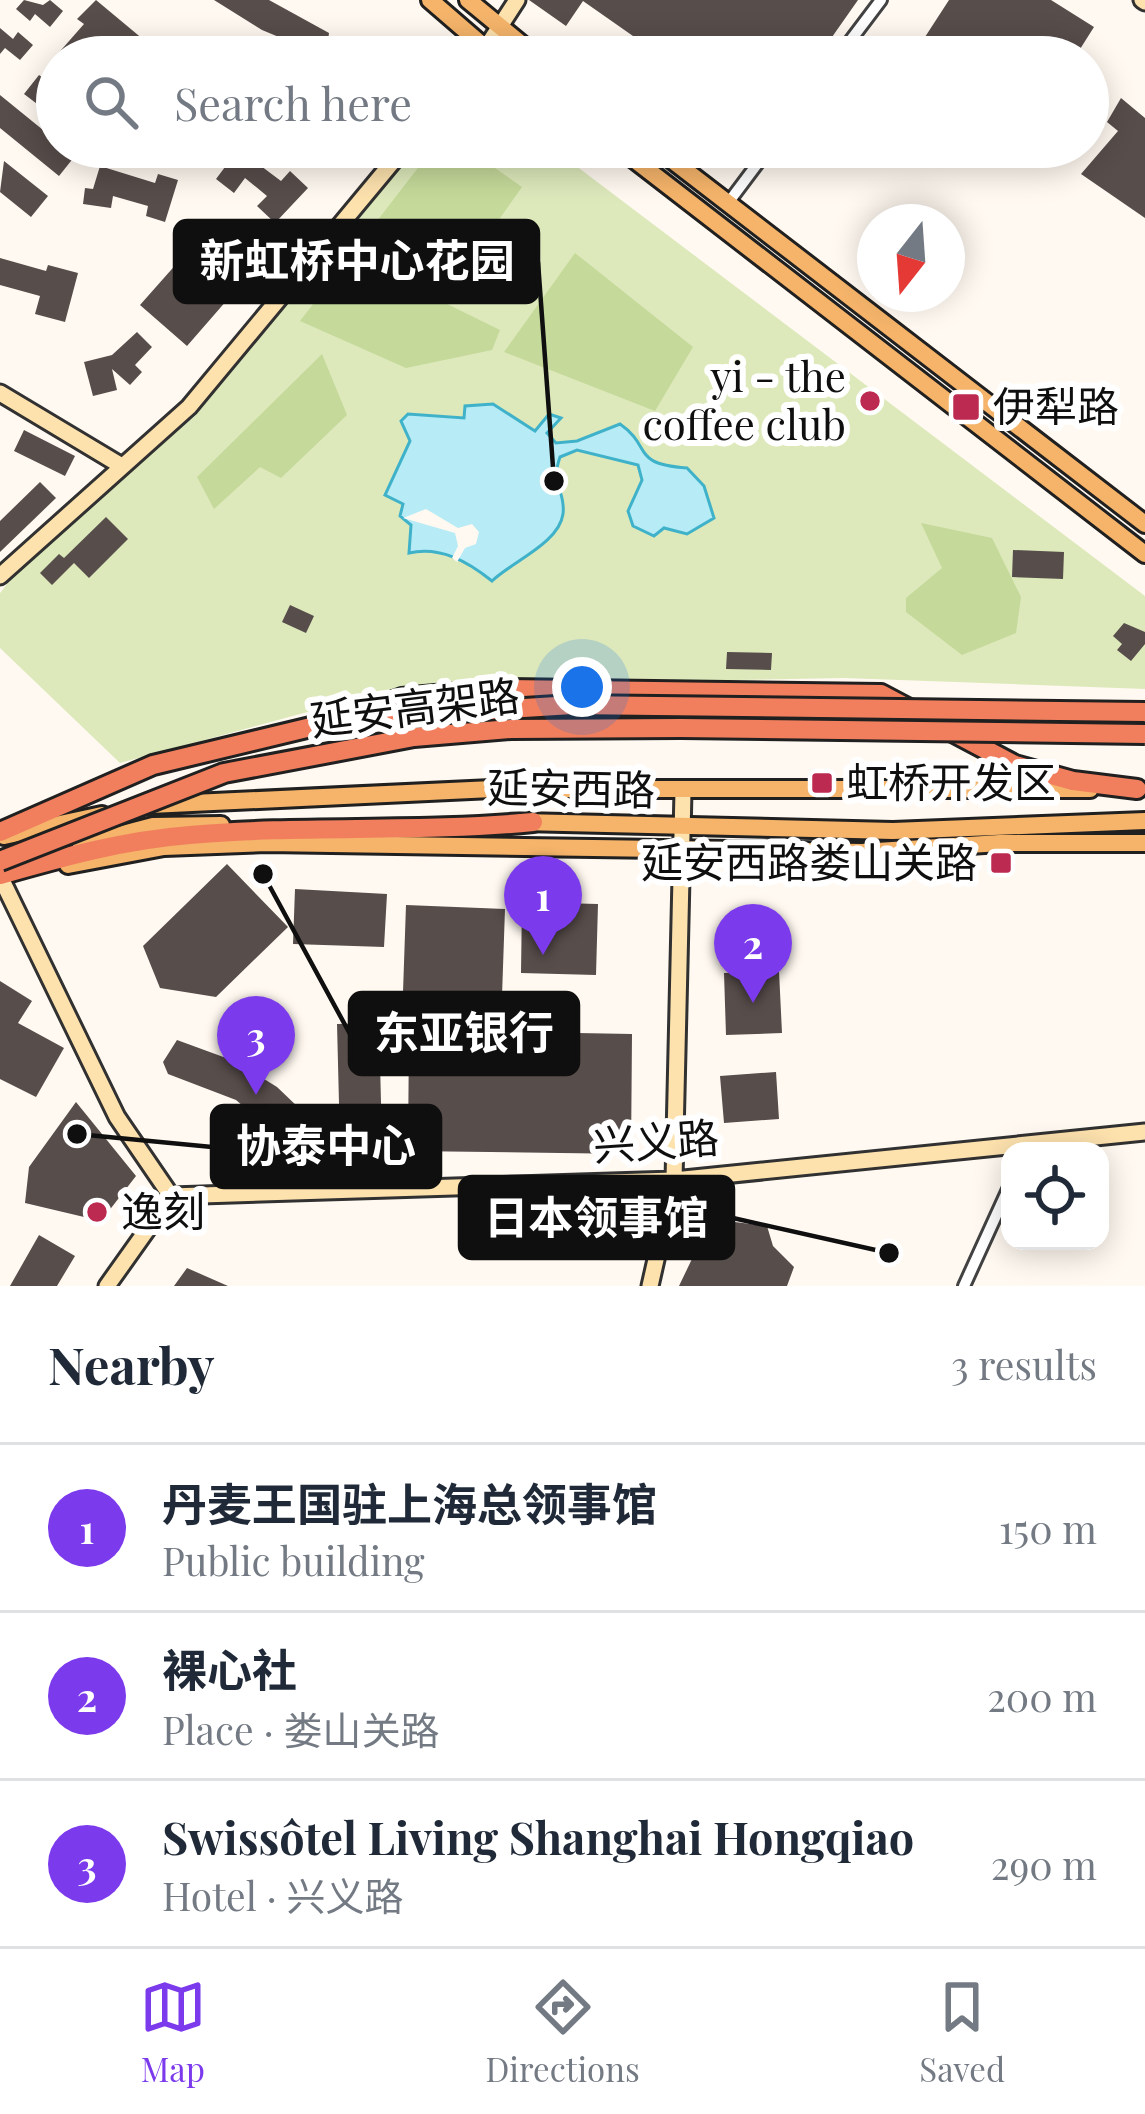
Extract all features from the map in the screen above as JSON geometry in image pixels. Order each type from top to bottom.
[{"type":"highway","points":[[344,719],[402,698],[502,689],[881,694],[1015,765],[1073,781],[1141,789]]},
{"type":"highway","name":"延安高架路","points":[[0,834],[153,765],[344,719],[572,705],[1145,712]]},
{"type":"highway","name":"延安高架路","points":[[0,874],[224,773],[414,737],[511,729],[659,728],[1145,734]]},
{"type":"highway","points":[[0,874],[84,850],[185,835],[444,831],[533,822]]},
{"type":"main road","points":[[430,0],[468,36]]},
{"type":"main road","points":[[468,0],[509,36]]},
{"type":"main road","points":[[645,168],[1145,554]]},
{"type":"main road","points":[[682,168],[1145,524]]},
{"type":"main road","name":"延安西路","points":[[0,834],[157,803],[492,789],[1141,789]]},
{"type":"main road","name":"延安西路","points":[[0,874],[164,847],[683,837],[1145,821]]},
{"type":"main road","name":"延安西路","points":[[0,874],[153,826],[533,822],[862,853],[1000,843],[1145,842]]},
{"type":"main road","points":[[0,851],[45,828]]},
{"type":"street","points":[[496,36],[517,0]]},
{"type":"street","points":[[854,36],[881,0]]},
{"type":"street","points":[[0,576],[189,407],[388,168]]},
{"type":"street","points":[[728,203],[754,168]]},
{"type":"street","points":[[0,393],[120,465]]},
{"type":"street","points":[[650,1286],[674,1180],[683,791]]},
{"type":"street","points":[[0,874],[117,1117],[171,1196],[106,1286]]},
{"type":"street","name":"兴义路","points":[[1055,1142],[1145,1132]]},
{"type":"street","name":"兴义路","points":[[171,1196],[674,1180],[1001,1148]]},
{"type":"street","points":[[964,1286],[1001,1205]]},
{"type":"green space","points":[[401,168],[579,168],[1145,596],[1145,689],[844,678],[403,686],[120,763],[0,648],[0,593],[38,544],[194,417]]},
{"type":"green space","points":[[418,168],[495,168],[522,187],[441,301],[500,330],[492,350],[406,368],[300,321]]},
{"type":"green space","points":[[575,253],[693,347],[655,411],[504,352]]},
{"type":"green space","points":[[322,354],[347,415],[281,478],[260,467],[214,509],[197,477]]},
{"type":"green space","points":[[921,523],[992,538],[1021,597],[1016,633],[962,655],[906,612],[906,598],[942,568]]},
{"type":"water","points":[[493,404],[535,431],[549,414],[561,418],[547,433],[556,443],[577,441],[620,424],[649,458],[687,468],[704,486],[714,518],[687,534],[664,528],[654,536],[633,526],[628,511],[642,480],[638,465],[577,450],[560,457],[557,467],[563,506],[560,524],[544,543],[492,581],[453,557],[409,553],[411,525],[400,516],[403,504],[385,495],[410,441],[401,421],[408,414],[464,418],[465,406]]},
{"type":"pier","points":[[426,509],[458,528],[472,524],[479,532],[476,544],[465,548],[457,562],[452,558],[458,546],[455,533],[403,518]]},
{"type":"building","points":[[24,0],[43,5],[50,0],[63,11],[50,27],[35,14],[30,21],[16,9]]},
{"type":"building","points":[[96,0],[139,36],[73,36],[84,24],[77,19]]},
{"type":"building","points":[[214,0],[269,0],[329,33],[276,36]]},
{"type":"building","points":[[529,0],[858,0],[833,36],[633,36],[583,1],[566,26]]},
{"type":"building","points":[[949,0],[1051,0],[1094,27],[1088,36],[926,36]]},
{"type":"building","points":[[0,28],[13,39],[18,32],[33,45],[20,60],[5,48],[0,54]]},
{"type":"building","points":[[36,79],[36,103],[24,94]]},
{"type":"building","points":[[0,95],[36,124],[36,157],[0,128]]},
{"type":"building","points":[[1121,98],[1145,118],[1145,218],[1081,174],[1086,168],[1109,168],[1109,141],[1118,131],[1109,119]]},
{"type":"building","points":[[4,161],[48,196],[31,217],[0,192]]},
{"type":"building","points":[[99,168],[155,183],[158,174],[178,180],[165,222],[146,216],[148,206],[113,196],[111,208],[83,204],[85,188],[93,189]]},
{"type":"building","points":[[224,168],[264,168],[281,181],[290,171],[308,188],[275,223],[257,206],[267,196],[245,178],[234,193],[216,179]]},
{"type":"building","points":[[202,235],[248,276],[187,346],[140,305]]},
{"type":"building","points":[[0,258],[46,271],[48,265],[78,273],[65,322],[35,314],[40,296],[0,285]]},
{"type":"building","points":[[137,332],[152,347],[135,365],[142,372],[130,385],[112,369],[117,390],[93,396],[84,362],[112,355]]},
{"type":"building","points":[[24,430],[75,456],[65,476],[14,451]]},
{"type":"building","points":[[40,482],[56,498],[0,552],[0,521]]},
{"type":"building","points":[[106,517],[128,539],[89,578],[74,563],[52,585],[40,573],[59,554],[64,558]]},
{"type":"building","points":[[1013,550],[1064,552],[1063,579],[1012,577]]},
{"type":"building","points":[[290,605],[314,616],[306,633],[282,622]]},
{"type":"building","points":[[1124,623],[1145,632],[1145,644],[1131,661],[1117,650],[1122,644],[1113,636]]},
{"type":"building","points":[[727,652],[772,653],[771,670],[726,669]]},
{"type":"building","points":[[227,864],[288,927],[216,997],[160,988],[143,946]]},
{"type":"building","points":[[295,889],[387,894],[384,947],[293,944]]},
{"type":"building","points":[[522,902],[598,904],[596,975],[521,973]]},
{"type":"building","points":[[406,905],[505,909],[502,996],[403,992]]},
{"type":"building","points":[[779,971],[782,1033],[726,1035],[724,973]]},
{"type":"building","points":[[0,981],[32,1001],[18,1023],[64,1048],[36,1097],[0,1079]]},
{"type":"building","points":[[379,1023],[382,1142],[340,1143],[337,1024]]},
{"type":"building","points":[[409,1030],[632,1034],[631,1154],[408,1151]]},
{"type":"building","points":[[177,1040],[237,1062],[277,1087],[321,1129],[314,1135],[318,1142],[294,1150],[236,1100],[168,1074],[163,1062]]},
{"type":"building","points":[[776,1072],[779,1119],[724,1123],[720,1076]]},
{"type":"building","points":[[76,1102],[136,1176],[101,1221],[25,1203],[29,1167]]},
{"type":"building","points":[[735,1222],[767,1226],[773,1246],[794,1267],[787,1286],[679,1286],[702,1238]]},
{"type":"building","points":[[39,1235],[75,1256],[57,1286],[10,1286]]},
{"type":"building","points":[[187,1268],[228,1286],[174,1286]]},
{"type":"place","name":"yi - the coffee club","points":[[870,401]]},
{"type":"place","name":"伊犁路","points":[[966,407]]},
{"type":"place","name":"新虹桥中心花园","points":[[554,481]]},
{"type":"place","name":"虹桥开发区","points":[[822,783]]},
{"type":"place","name":"延安西路娄山关路","points":[[1001,863]]},
{"type":"place","name":"东亚银行","points":[[263,874]]},
{"type":"place","name":"丹麦王国驻上海总领事馆","points":[[543,955]]},
{"type":"place","name":"裸心社","points":[[753,1003]]},
{"type":"place","name":"Swissôtel Living Shanghai Hongqiao","points":[[256,1095]]},
{"type":"place","name":"协泰中心","points":[[77,1134]]},
{"type":"place","name":"逸刻","points":[[97,1212]]},
{"type":"place","name":"日本领事馆","points":[[889,1253]]}]
